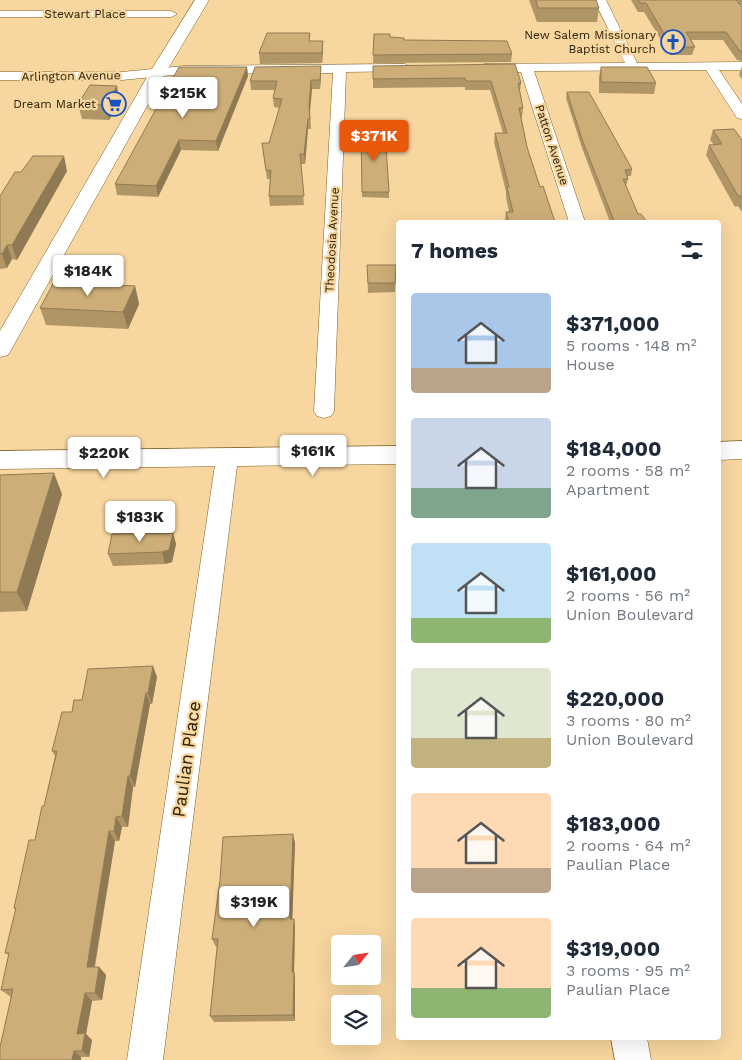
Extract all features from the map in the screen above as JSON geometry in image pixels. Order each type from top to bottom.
[{"type":"main road","points":[[0,350],[158,72],[202,0]]},
{"type":"main road","points":[[721,451],[742,450]]},
{"type":"main road","points":[[0,460],[396,455]]},
{"type":"street","points":[[600,0],[633,67]]},
{"type":"street","name":"Stewart Place","points":[[0,14],[171,14]]},
{"type":"street","points":[[710,66],[742,115]]},
{"type":"street","points":[[466,68],[742,66]]},
{"type":"street","name":"Arlington Avenue","points":[[0,76],[122,76],[184,70],[417,68]]},
{"type":"street","name":"Patton Avenue","points":[[526,68],[576,220]]},
{"type":"street","name":"Theodosia Avenue","points":[[324,411],[340,69]]},
{"type":"street","name":"Paulian Place","points":[[145,1060],[227,458]]},
{"type":"street","points":[[629,1040],[633,1060]]},
{"type":"building","points":[[536,0],[596,0],[599,8],[538,8]]},
{"type":"building","points":[[638,0],[736,0],[742,7],[742,52],[726,32],[686,32],[695,47],[672,47],[646,3],[640,3]]},
{"type":"building","points":[[267,33],[310,33],[309,41],[323,41],[322,53],[259,53]]},
{"type":"building","points":[[374,34],[390,34],[390,37],[404,38],[404,40],[507,41],[512,54],[373,55]]},
{"type":"building","points":[[515,64],[521,83],[518,83],[523,108],[519,108],[527,147],[540,187],[543,186],[554,220],[508,220],[506,212],[513,212],[507,187],[509,187],[495,133],[507,133],[491,81],[466,81],[465,78],[373,79],[373,66]]},
{"type":"building","points":[[321,66],[320,80],[311,80],[310,119],[308,119],[304,154],[300,154],[304,196],[269,196],[271,170],[266,170],[262,143],[269,143],[282,99],[273,98],[277,81],[250,81],[255,67]]},
{"type":"building","points":[[179,67],[247,67],[216,141],[179,140],[156,186],[115,184]]},
{"type":"building","points":[[601,67],[647,67],[656,83],[601,82]]},
{"type":"building","points":[[90,85],[117,86],[105,105],[78,104]]},
{"type":"building","points":[[567,92],[589,92],[632,169],[625,170],[628,179],[623,179],[638,214],[641,214],[646,220],[614,220],[583,142]]},
{"type":"building","points":[[734,129],[742,140],[742,196],[738,196],[709,145],[722,144],[713,130]]},
{"type":"building","points":[[361,130],[385,130],[389,192],[362,192]]},
{"type":"building","points":[[33,156],[64,156],[12,245],[7,245],[2,254],[0,254],[0,196],[15,172],[21,172]]},
{"type":"building","points":[[367,265],[396,265],[395,283],[368,283]]},
{"type":"building","points":[[54,282],[135,286],[123,312],[40,308]]},
{"type":"building","points":[[54,473],[17,592],[0,592],[0,475]]},
{"type":"building","points":[[173,533],[169,550],[162,552],[108,554],[112,534]]},
{"type":"building","points":[[153,666],[130,776],[128,776],[122,816],[116,817],[114,831],[109,831],[87,967],[99,967],[95,993],[85,993],[77,1034],[85,1033],[82,1051],[74,1051],[72,1060],[0,1060],[0,1047],[13,989],[1,990],[9,953],[5,953],[29,840],[35,840],[42,806],[44,806],[57,751],[52,751],[62,712],[72,712],[74,700],[82,700],[88,669]]},
{"type":"building","points":[[293,834],[290,919],[294,919],[293,1015],[210,1016],[218,939],[212,939],[220,880],[223,837]]},
{"type":"place","name":"New Salem Missionary Baptist Church","points":[[673,42]]},
{"type":"place","name":"Dream Market","points":[[114,104]]}]
